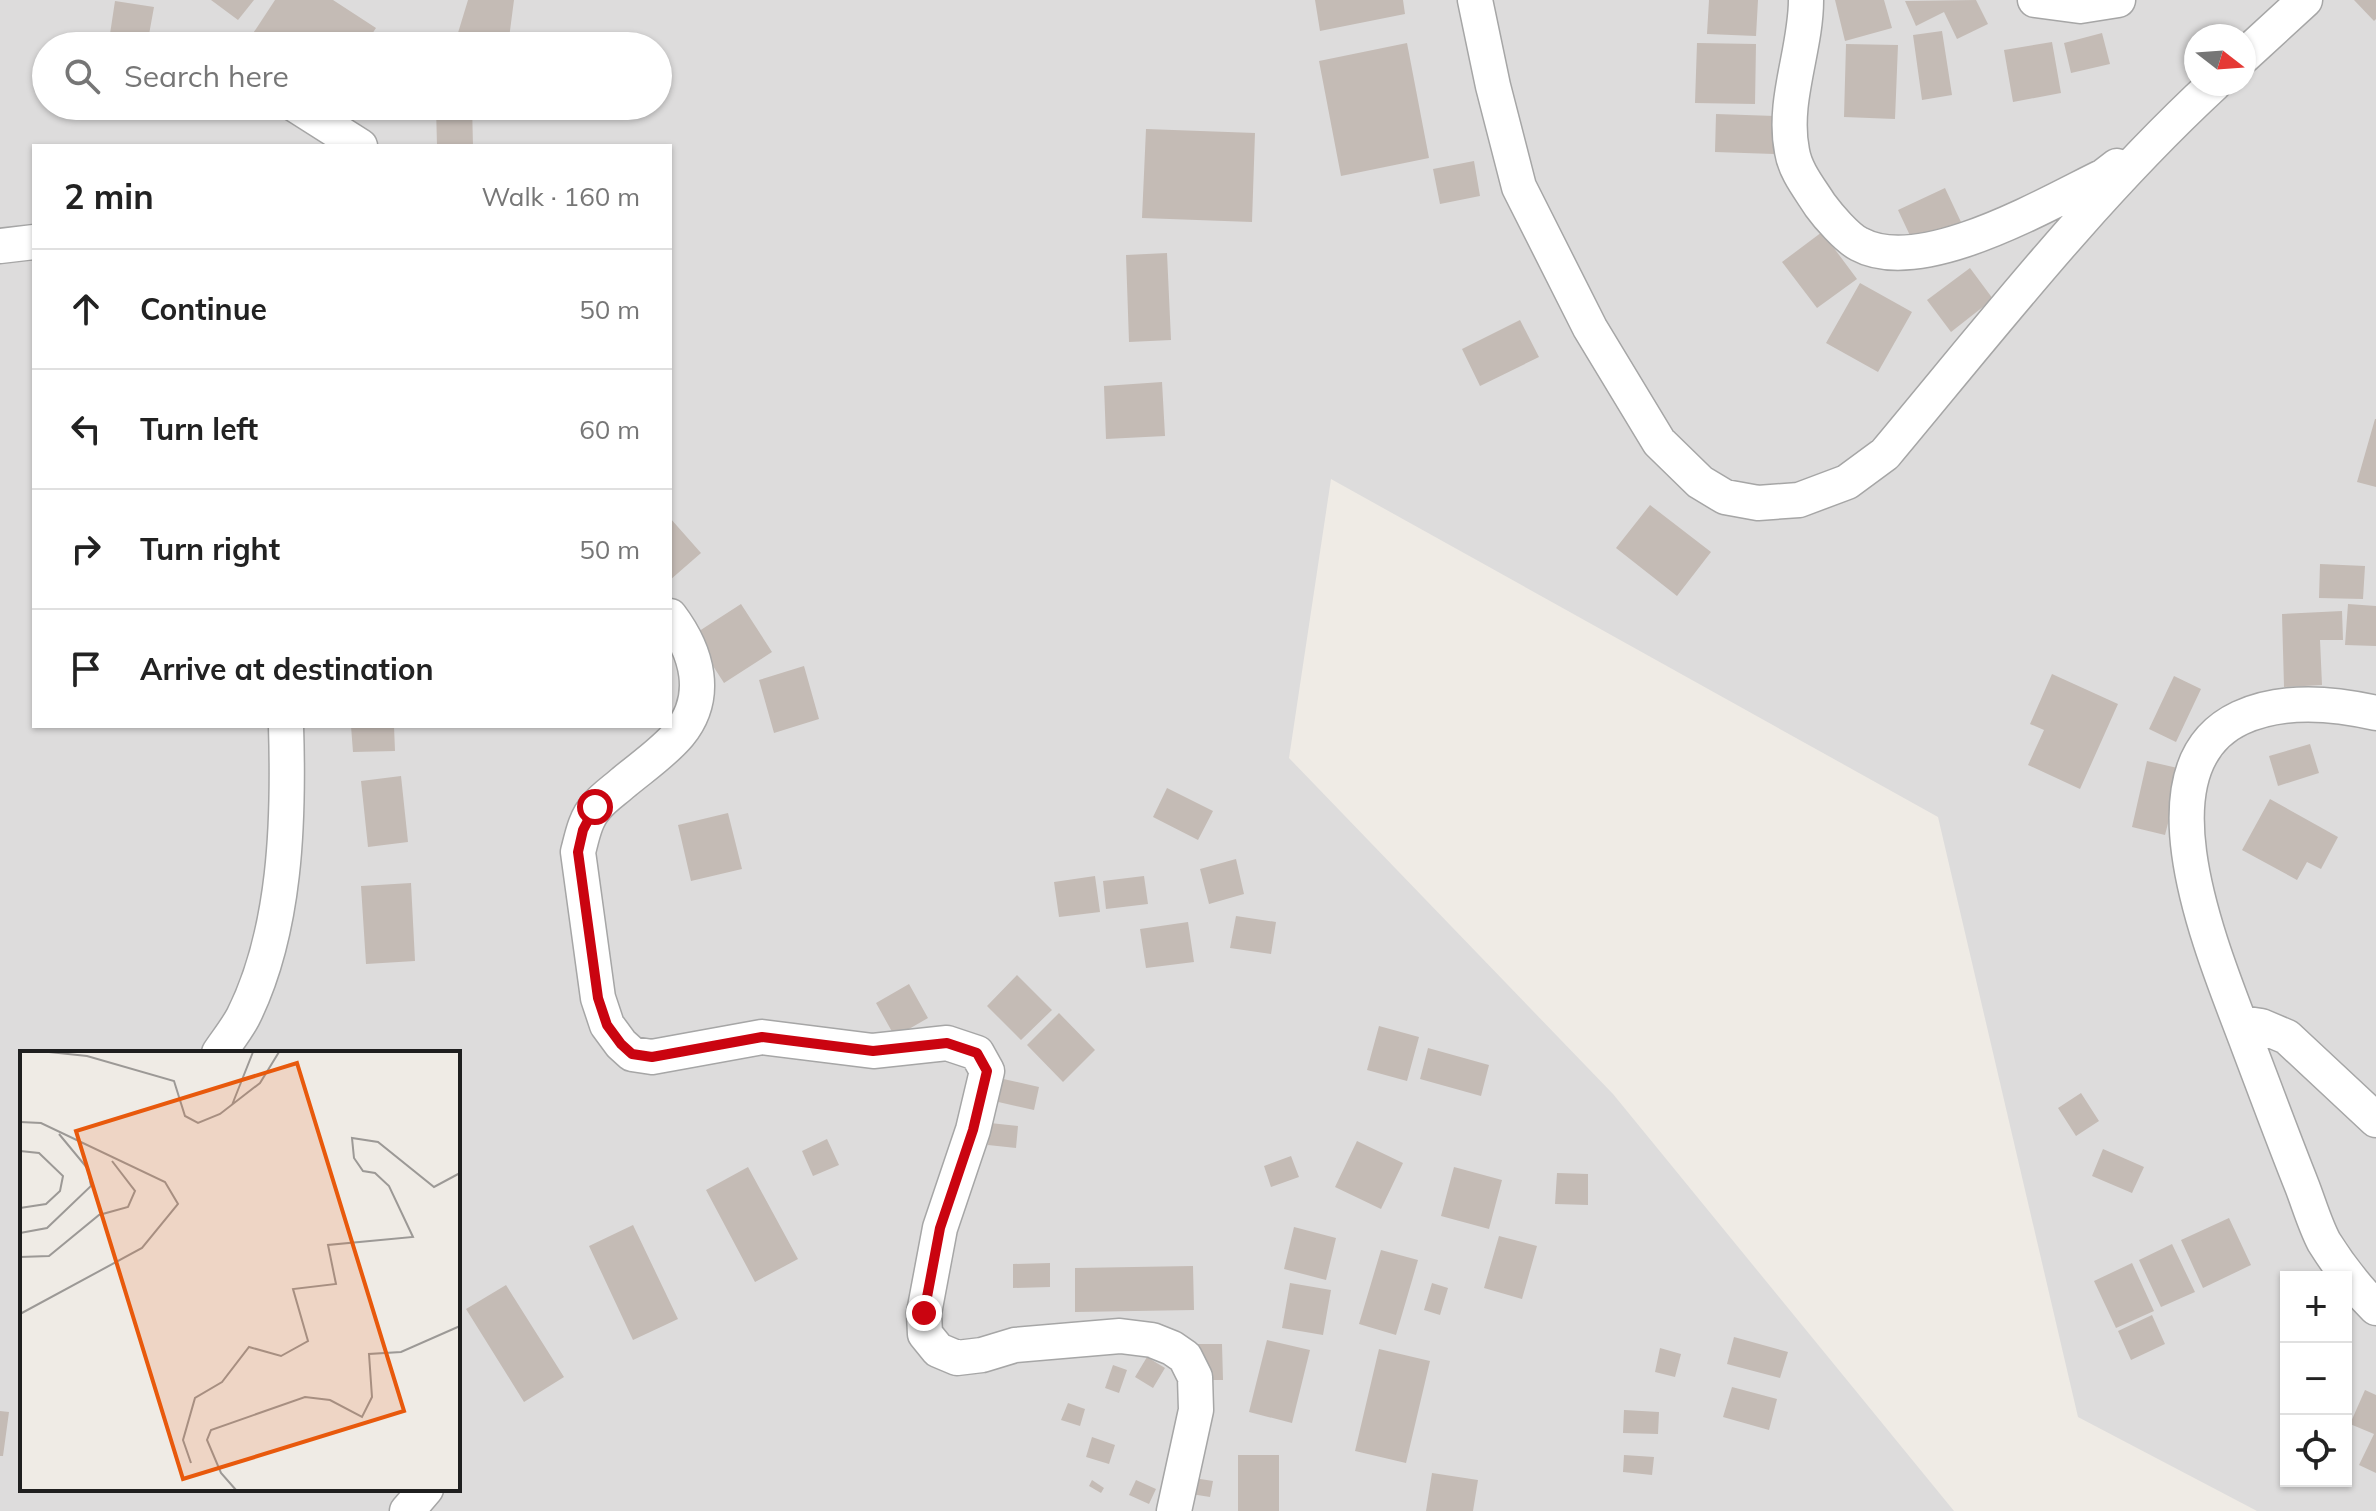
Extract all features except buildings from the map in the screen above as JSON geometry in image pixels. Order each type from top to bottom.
[{"type":"street","points":[[1475,0],[1519,187],[1590,328],[1659,442],[1700,482],[1725,497],[1758,503],[1799,500],[1847,482],[1885,454],[2066,237],[2158,136],[2201,96]]},
{"type":"street","points":[[1806,0],[1791,106],[1792,153],[1804,180],[1826,213],[1858,244],[1891,254],[1943,247],[2007,223],[2104,176],[2158,136]]},
{"type":"street","points":[[2035,0],[2080,6],[2118,0]]},
{"type":"street","points":[[2256,45],[2305,0]]},
{"type":"street","points":[[319,120],[357,144]]},
{"type":"street","points":[[0,246],[32,242]]},
{"type":"street","points":[[672,619],[681,630],[696,667],[698,695],[692,715],[678,735],[595,807],[583,830],[578,852],[598,998],[607,1025],[632,1054],[652,1057],[762,1037],[873,1051],[947,1043],[977,1053],[987,1071],[973,1130],[940,1228],[924,1313],[925,1334],[938,1350],[957,1358],[982,1355],[1015,1345],[1120,1336],[1152,1340],[1185,1357],[1195,1377],[1196,1410],[1174,1511]]},
{"type":"street","points":[[2376,713],[2344,706],[2291,706],[2258,710],[2226,725],[2205,744],[2193,777],[2185,818],[2190,862],[2206,930],[2322,1238],[2343,1272],[2376,1308]]},
{"type":"street","points":[[220,1051],[242,1019],[260,978],[274,922],[286,840],[286,728]]},
{"type":"street","points":[[2241,1023],[2261,1026],[2287,1037],[2376,1120]]},
{"type":"street","points":[[407,1511],[424,1491]]},
{"type":"shaded area","points":[[0,0],[2376,0],[2376,1511],[2257,1511],[2078,1417],[1938,817],[1331,479],[1289,758],[1613,1094],[1954,1511],[0,1511]]},
{"type":"route","points":[[595,807],[583,830],[578,852],[598,998],[607,1025],[632,1054],[652,1057],[762,1037],[873,1051],[947,1043],[977,1053],[987,1071],[973,1130],[940,1228],[924,1313]]}]
